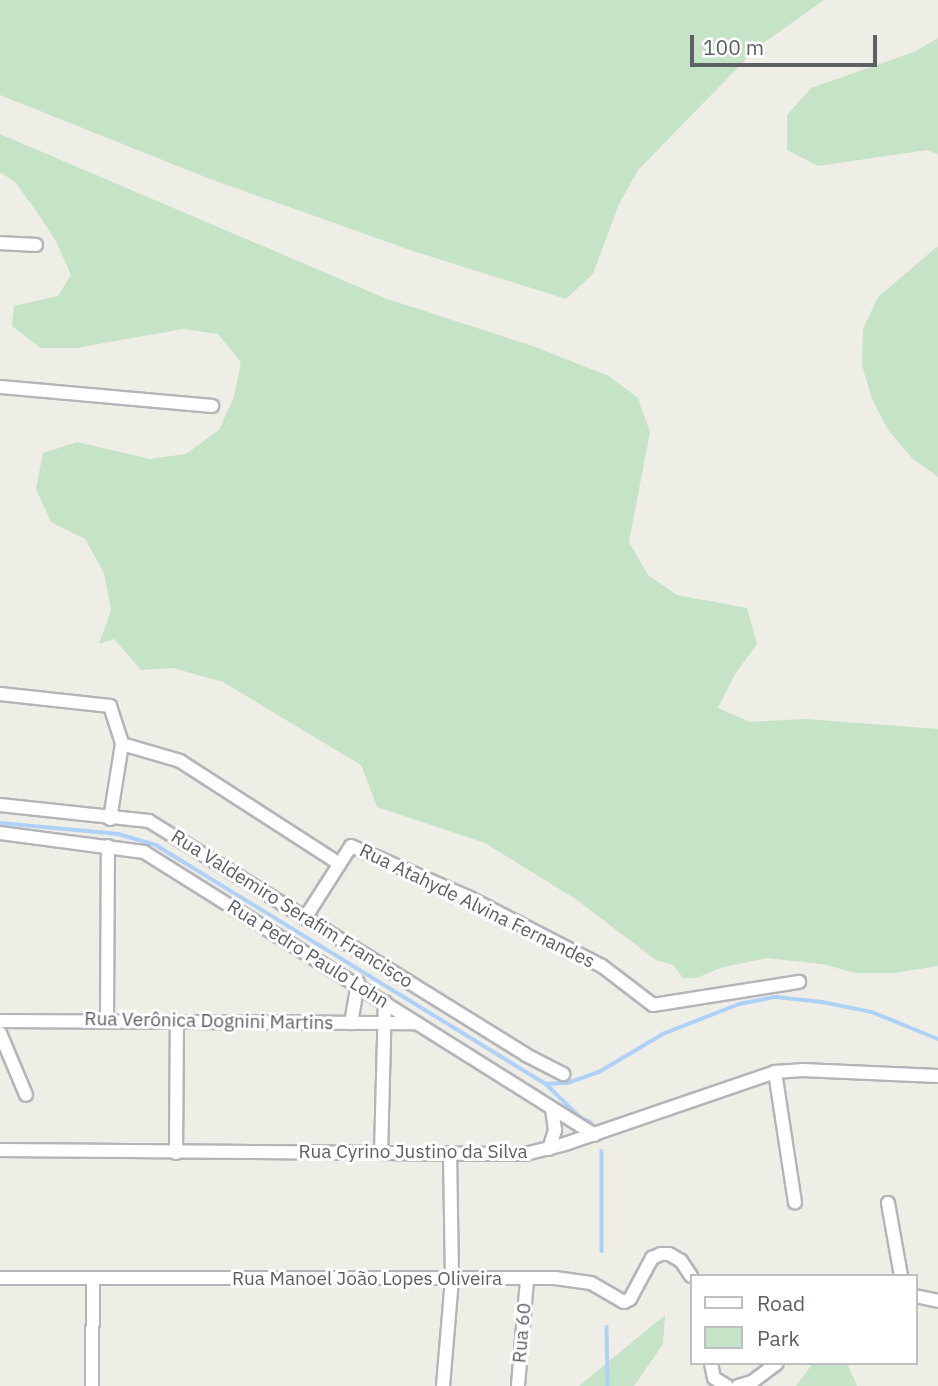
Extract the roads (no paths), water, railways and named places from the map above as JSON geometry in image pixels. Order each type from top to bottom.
[{"type":"street","points":[[0,243],[36,245]]},
{"type":"street","points":[[0,387],[212,406]]},
{"type":"street","points":[[0,694],[110,706],[122,744],[110,818]]},
{"type":"street","points":[[122,744],[180,761],[340,864]]},
{"type":"street","name":"Rua Valdemiro Serafim Francisco","points":[[0,806],[149,821],[549,1068],[563,1073]]},
{"type":"street","name":"Rua Pedro Paulo Lohn","points":[[0,833],[144,852],[358,983],[595,1135]]},
{"type":"street","points":[[107,1020],[108,846]]},
{"type":"street","name":"Rua Atahyde Alvina Fernandes","points":[[306,918],[351,846],[470,898],[602,966],[653,1005],[799,982]]},
{"type":"street","points":[[351,1023],[358,983]]},
{"type":"street","points":[[381,1153],[385,1002]]},
{"type":"street","name":"Rua Verônica Dognini Martins","points":[[0,1021],[107,1020],[177,1024],[417,1023]]},
{"type":"street","points":[[176,1153],[177,1024]]},
{"type":"street","points":[[0,1033],[26,1095]]},
{"type":"street","name":"Rua Cyrino Justino da Silva","points":[[0,1150],[513,1154],[549,1149],[595,1135],[775,1072],[802,1069],[938,1076]]},
{"type":"street","points":[[775,1072],[795,1202]]},
{"type":"street","points":[[549,1149],[554,1137],[552,1109]]},
{"type":"street","points":[[443,1386],[452,1279],[450,1154]]},
{"type":"street","points":[[888,1203],[901,1274]]},
{"type":"street","name":"Rua Manoel João Lopes Oliveira","points":[[0,1278],[555,1279],[590,1283],[626,1302],[652,1258],[661,1254],[669,1254],[681,1261],[690,1274]]},
{"type":"street","points":[[92,1386],[93,1278]]},
{"type":"street","name":"Rua 60","points":[[517,1385],[527,1280]]},
{"type":"street","points":[[917,1296],[938,1301]]},
{"type":"street","points":[[711,1365],[714,1378],[727,1386]]},
{"type":"street","points":[[738,1386],[752,1382],[775,1365]]},
{"type":"waterway","points":[[0,823],[118,834],[156,845],[546,1084],[580,1117],[592,1123]]},
{"type":"waterway","points":[[546,1084],[568,1083],[599,1072],[663,1034],[739,1004],[776,997],[822,1002],[872,1012],[938,1039]]},
{"type":"waterway","points":[[602,1151],[602,1251]]},
{"type":"waterway","points":[[607,1327],[608,1386]]}]
